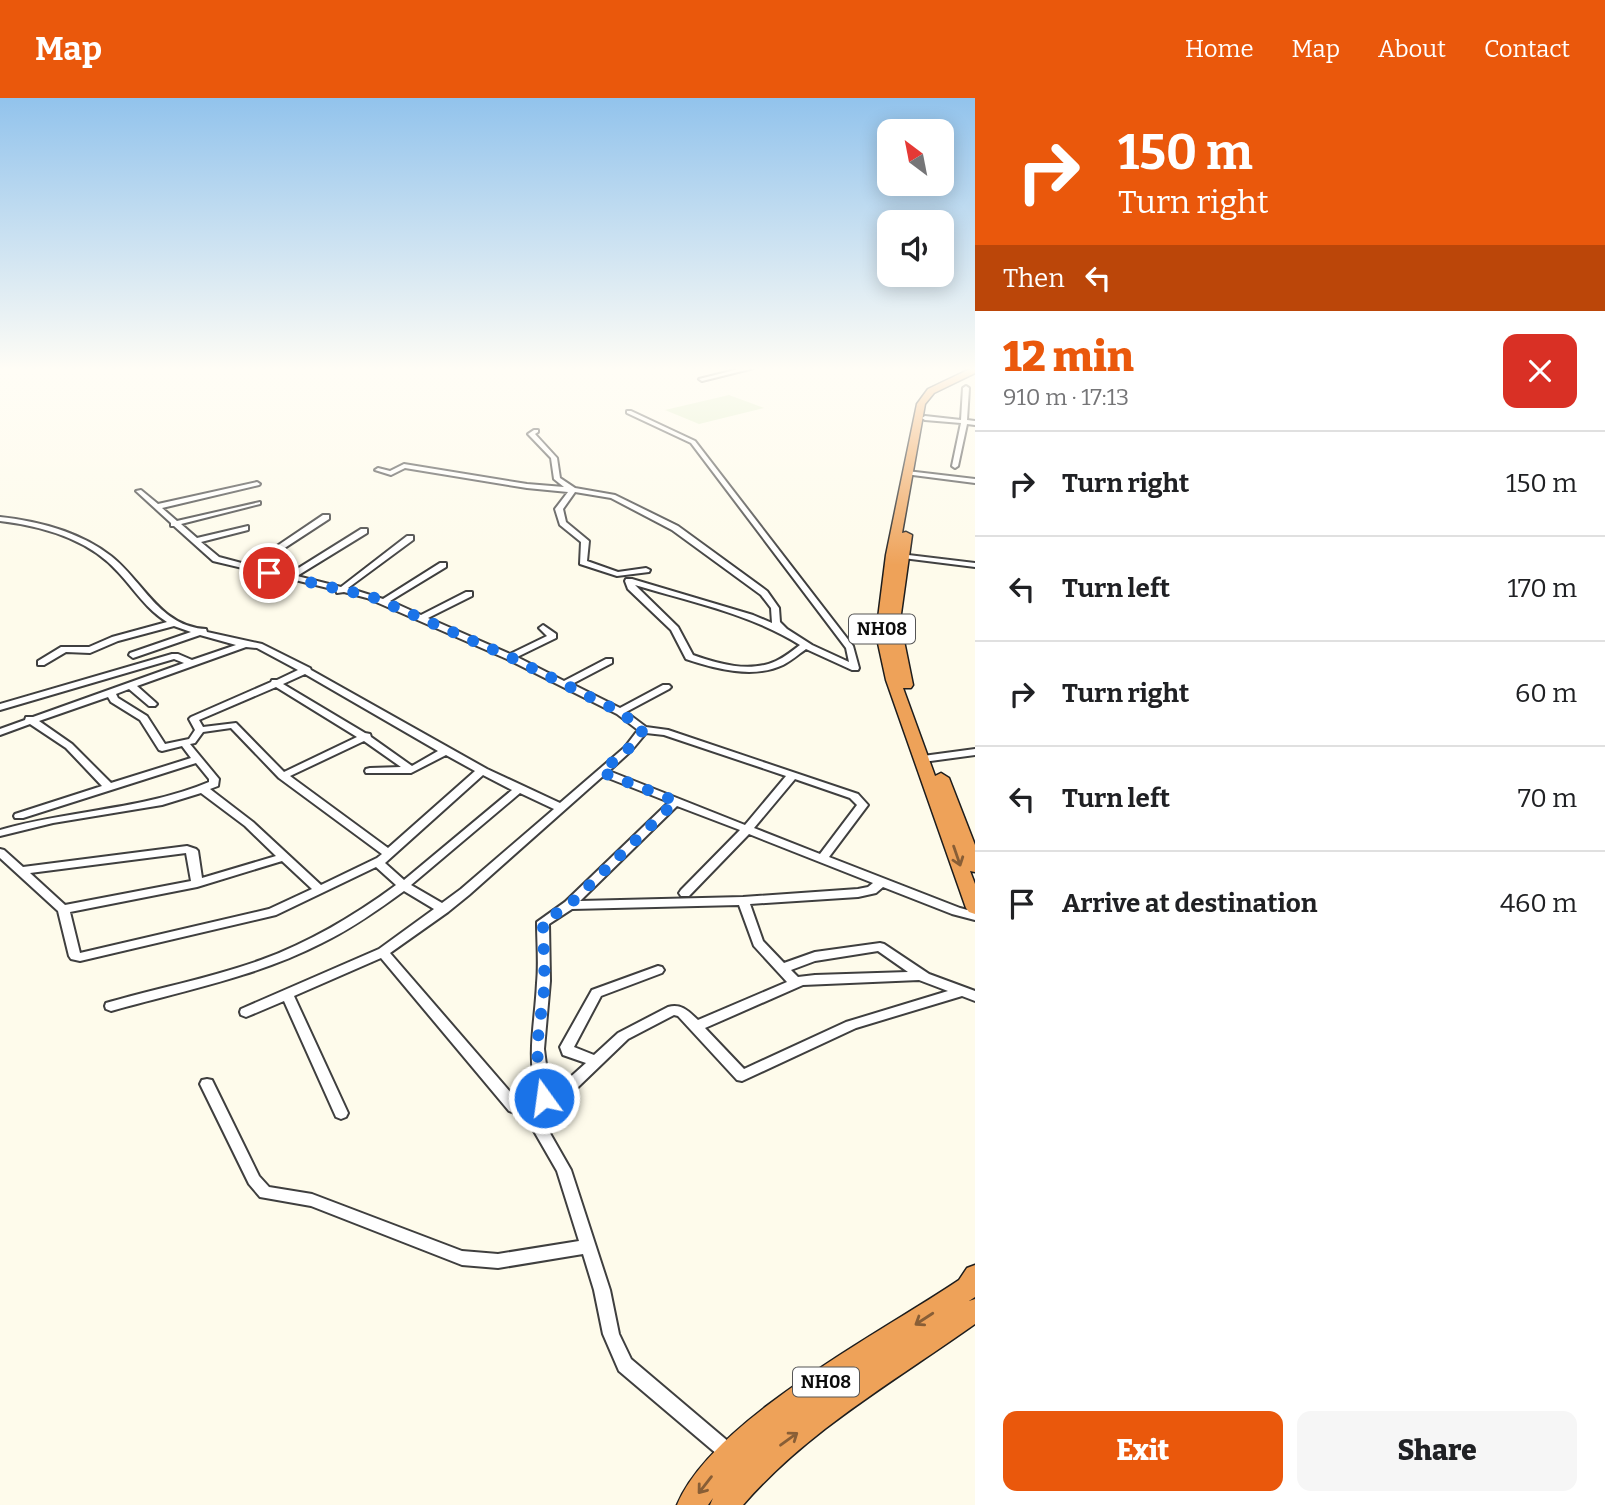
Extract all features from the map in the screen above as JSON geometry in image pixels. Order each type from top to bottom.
[{"type":"highway","name":"NH08","points":[[915,434],[894,621],[896,641],[902,673],[975,908]]},
{"type":"highway","name":"NH08","points":[[921,434],[882,625],[893,680],[975,867]]},
{"type":"highway","name":"NH08","points":[[691,1505],[730,1454],[815,1389],[973,1292]]},
{"type":"highway","name":"NH08","points":[[724,1505],[747,1476],[782,1444],[973,1292]]},
{"type":"street","points":[[532,434],[554,458],[557,479],[573,490]]},
{"type":"street","points":[[573,490],[559,509],[564,523],[585,541],[583,562],[617,574],[631,583],[750,617],[784,631],[806,645],[855,668],[850,648],[693,442],[675,434]]},
{"type":"street","points":[[955,466],[962,434]]},
{"type":"street","points":[[378,470],[391,472],[404,466],[527,486],[614,496],[675,528],[764,593],[775,608],[776,622],[784,631]]},
{"type":"street","points":[[911,473],[975,481]]},
{"type":"street","points":[[156,508],[257,484]]},
{"type":"street","points":[[139,491],[216,559],[383,602],[565,684],[620,712],[643,730],[665,732],[846,793],[863,803],[823,857]]},
{"type":"street","points":[[174,524],[258,503]]},
{"type":"street","points":[[249,568],[326,517]]},
{"type":"street","points":[[0,519],[75,537],[110,559],[145,600],[175,623],[243,645],[259,646],[399,722],[443,752],[518,790],[561,808]]},
{"type":"street","points":[[194,541],[245,528]]},
{"type":"street","points":[[288,578],[364,531]]},
{"type":"street","points":[[340,591],[410,538]]},
{"type":"street","points":[[903,556],[975,565]]},
{"type":"street","points":[[383,602],[443,565]]},
{"type":"street","points":[[617,574],[646,570]]},
{"type":"street","points":[[631,583],[631,587],[675,629],[689,657],[710,665],[754,668],[777,664],[806,645]]},
{"type":"street","points":[[421,618],[469,594]]},
{"type":"street","points":[[41,663],[64,649],[88,651],[115,639],[175,623]]},
{"type":"street","points":[[510,657],[553,636],[543,628]]},
{"type":"street","points":[[133,655],[203,631]]},
{"type":"street","points":[[0,732],[29,719],[243,645]]},
{"type":"street","points":[[0,707],[174,656],[191,663]]},
{"type":"street","points":[[565,684],[609,661]]},
{"type":"street","points":[[200,730],[194,719],[307,670]]},
{"type":"street","points":[[275,682],[304,702],[367,736],[411,770]]},
{"type":"street","points":[[131,685],[152,704]]},
{"type":"street","points":[[620,712],[666,687]]},
{"type":"street","points":[[110,692],[114,700],[144,718],[162,748],[192,741],[200,730],[233,725],[284,776],[388,853]]},
{"type":"street","points":[[29,719],[69,746],[109,787]]},
{"type":"street","points":[[246,1012],[288,996],[383,952],[444,909],[628,749],[643,730]]},
{"type":"street","points":[[284,776],[367,736]]},
{"type":"street","points":[[0,833],[52,819],[146,808],[203,789],[215,782],[185,744]]},
{"type":"street","points":[[370,771],[411,770],[443,752]]},
{"type":"street","points":[[928,759],[975,752]]},
{"type":"street","points":[[19,816],[195,760]]},
{"type":"street","points":[[0,852],[63,909],[75,956],[80,957],[272,912],[320,890],[377,862],[481,771]]},
{"type":"street","points":[[601,772],[956,911],[975,916]]},
{"type":"street","points":[[685,892],[748,828],[793,775]]},
{"type":"street","points":[[203,789],[249,824],[320,890]]},
{"type":"street","points":[[111,1006],[249,968],[287,955],[332,933],[404,886],[518,790]]},
{"type":"street","points":[[544,1098],[536,1063],[537,1031],[543,998],[543,922],[569,905],[676,801]]},
{"type":"street","points":[[21,871],[187,849],[192,851],[197,883]]},
{"type":"street","points":[[63,909],[197,883],[284,857]]},
{"type":"street","points":[[377,862],[404,886],[444,909]]},
{"type":"street","points":[[569,905],[743,901],[858,892],[872,890],[883,881]]},
{"type":"street","points":[[743,901],[758,943],[796,983]]},
{"type":"street","points":[[783,970],[789,965],[821,956],[880,947],[925,977],[969,993]]},
{"type":"street","points":[[383,952],[514,1107],[527,1106],[571,1085],[622,1036],[673,1010],[681,1013],[742,1076],[851,1025],[969,993]]},
{"type":"street","points":[[596,1061],[568,1051],[567,1047],[596,993],[658,970]]},
{"type":"street","points":[[695,1027],[796,983],[825,978],[925,977]]},
{"type":"street","points":[[288,996],[341,1113]]},
{"type":"street","points":[[207,1084],[254,1180],[265,1193],[312,1200],[462,1258],[498,1261],[588,1245]]},
{"type":"street","points":[[527,1106],[564,1171],[602,1290],[611,1334],[625,1365],[730,1454]]},
{"type":"route","points":[[269,573],[370,596],[510,657],[620,712],[643,730],[628,749],[601,772],[676,801],[636,843],[569,905],[543,922],[543,998],[537,1031],[536,1063],[544,1098]]}]
